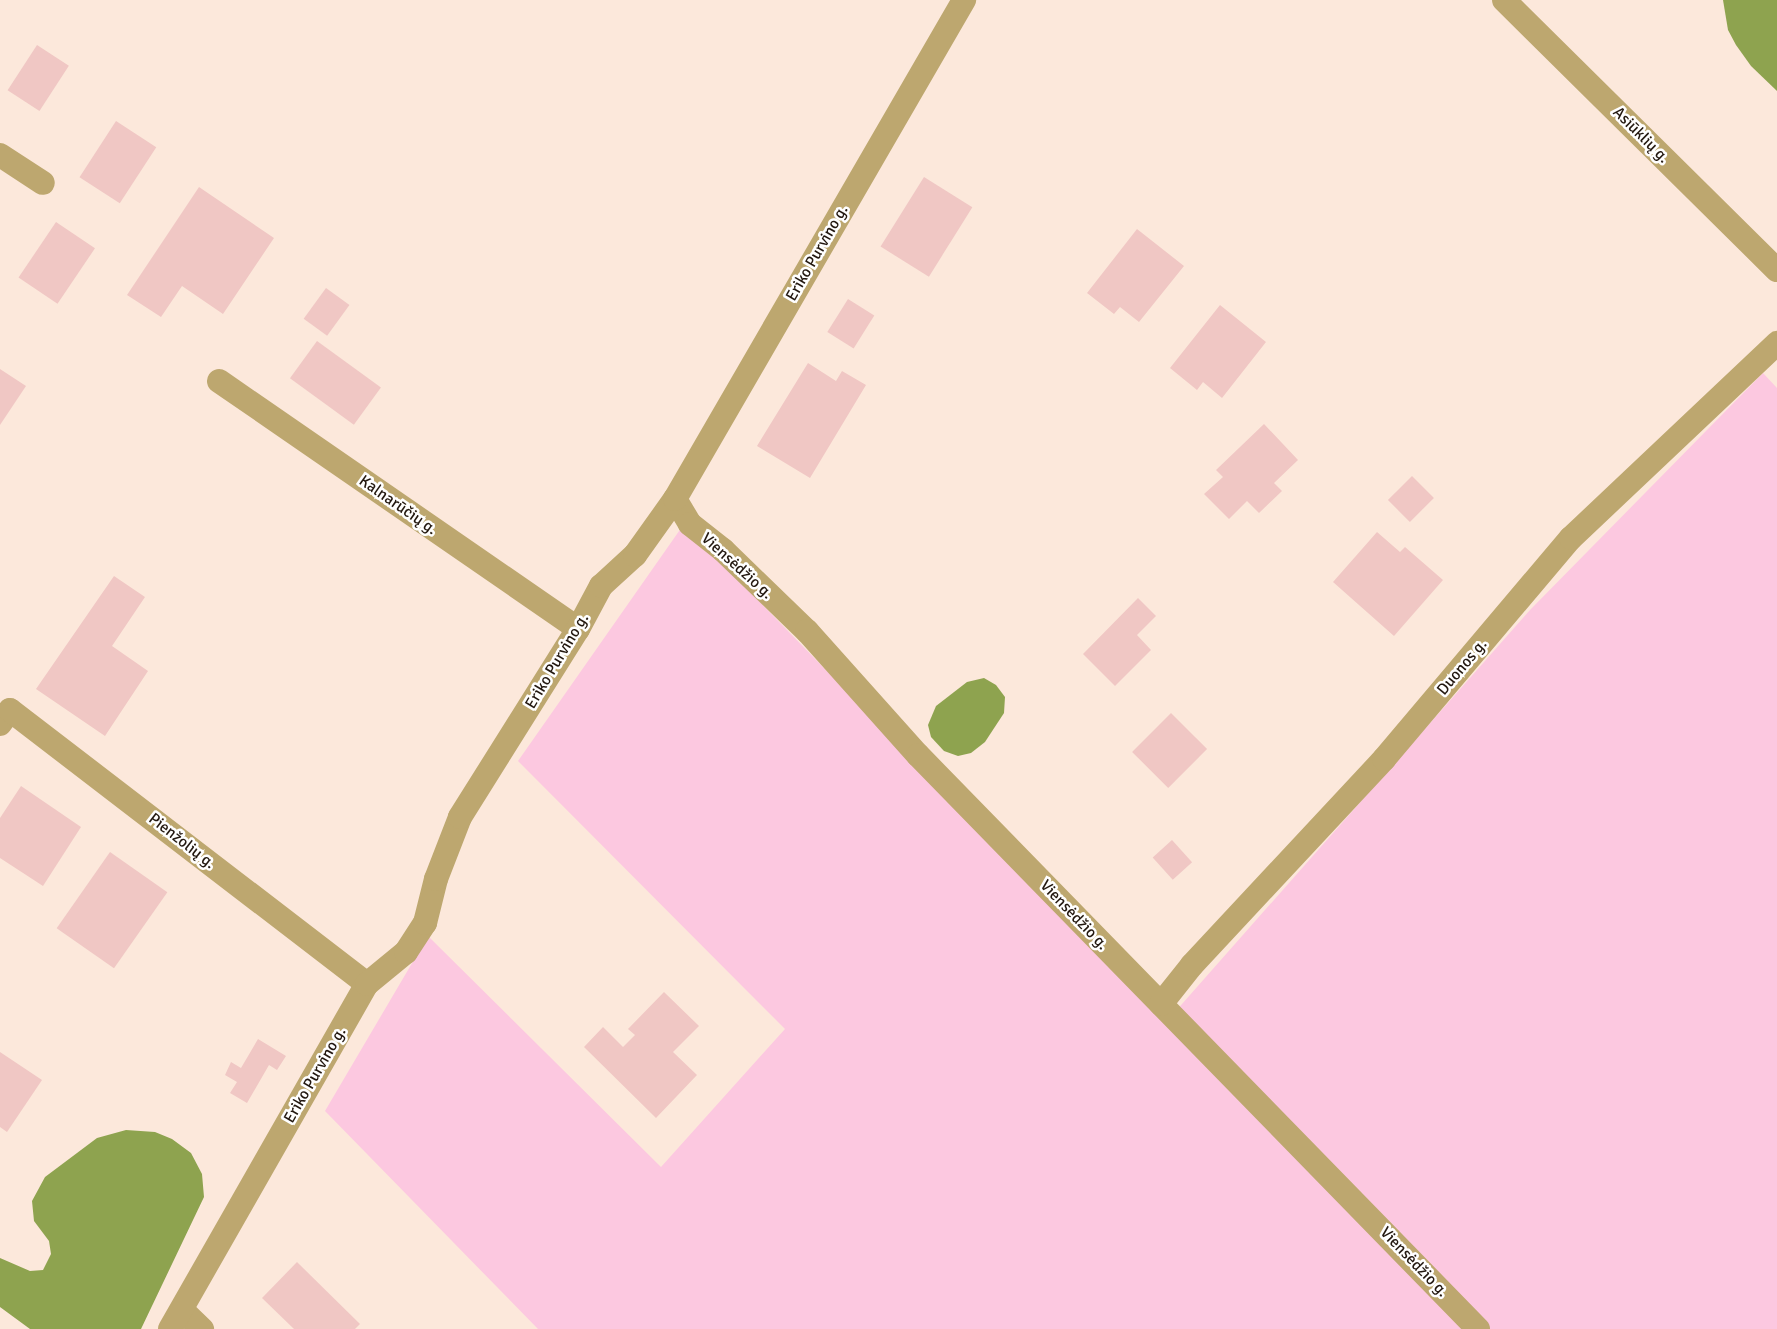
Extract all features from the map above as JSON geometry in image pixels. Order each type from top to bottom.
[{"type":"street","name":"Eriko Purvino g.","points":[[176,1319],[367,984],[406,952],[425,923],[436,879],[460,817],[578,629],[601,586],[635,555],[675,498],[963,0]]},
{"type":"street","name":"Asiūklių g.","points":[[1504,0],[1777,270]]},
{"type":"street","points":[[0,155],[43,183]]},
{"type":"street","name":"Duonos g.","points":[[1161,1004],[1192,965],[1384,759],[1570,538],[1777,343]]},
{"type":"street","name":"Kalnarūčių g.","points":[[219,381],[578,629]]},
{"type":"street","name":"Viensėdžio g.","points":[[675,498],[690,524],[723,550],[807,631],[918,756],[1478,1329]]},
{"type":"street","name":"Pienžolių g.","points":[[0,724],[10,710],[367,984]]},
{"type":"street","points":[[176,1319],[202,1329]]},
{"type":"shaded area","points":[[1723,0],[1777,0],[1777,91],[1751,66],[1736,45],[1728,30]]},
{"type":"shaded area","points":[[1763,373],[1777,388],[1777,1329],[538,1329],[325,1111],[428,936],[661,1167],[785,1029],[518,761],[684,524],[1167,1021],[1530,610]]},
{"type":"shaded area","points":[[984,678],[996,685],[1005,697],[1004,713],[985,742],[971,753],[958,756],[944,751],[931,737],[928,725],[936,706],[967,682]]},
{"type":"shaded area","points":[[126,1130],[155,1132],[172,1139],[191,1153],[202,1174],[204,1197],[141,1329],[30,1329],[0,1307],[0,1258],[30,1271],[43,1270],[51,1254],[49,1241],[34,1221],[32,1201],[45,1177],[97,1138]]},
{"type":"building","points":[[37,45],[69,66],[39,111],[8,90]]},
{"type":"building","points":[[116,121],[156,147],[120,203],[80,177]]},
{"type":"building","points":[[924,177],[972,207],[929,277],[881,247]]},
{"type":"building","points":[[199,187],[274,238],[223,314],[182,286],[161,317],[127,295]]},
{"type":"building","points":[[56,222],[95,248],[57,304],[19,278]]},
{"type":"building","points":[[1137,229],[1184,266],[1139,322],[1120,307],[1114,314],[1087,293]]},
{"type":"building","points":[[326,288],[349,305],[327,336],[304,319]]},
{"type":"building","points":[[848,299],[874,315],[854,349],[827,332]]},
{"type":"building","points":[[1220,305],[1266,342],[1222,398],[1203,382],[1197,390],[1170,368]]},
{"type":"building","points":[[317,341],[381,387],[354,425],[290,378]]},
{"type":"building","points":[[808,363],[836,381],[842,371],[866,385],[810,478],[757,446]]},
{"type":"building","points":[[0,369],[26,386],[0,425]]},
{"type":"building","points":[[1264,424],[1298,460],[1274,483],[1282,491],[1259,513],[1247,501],[1229,519],[1204,494],[1223,477],[1216,470]]},
{"type":"building","points":[[1412,476],[1434,498],[1410,522],[1388,500]]},
{"type":"building","points":[[1377,532],[1400,552],[1405,547],[1443,580],[1394,636],[1333,582]]},
{"type":"building","points":[[114,576],[145,597],[112,646],[148,671],[105,736],[36,689]]},
{"type":"building","points":[[1138,598],[1156,616],[1137,635],[1151,650],[1115,686],[1083,654]]},
{"type":"building","points":[[1171,713],[1207,749],[1168,788],[1132,752]]},
{"type":"building","points":[[21,786],[81,827],[43,886],[0,858],[0,818]]},
{"type":"building","points":[[1172,840],[1192,862],[1173,880],[1153,857]]},
{"type":"building","points":[[110,852],[167,892],[114,968],[57,928]]},
{"type":"building","points":[[664,992],[699,1026],[673,1052],[697,1075],[656,1118],[584,1047],[603,1027],[623,1047],[635,1035],[628,1029]]},
{"type":"building","points":[[258,1039],[286,1056],[277,1070],[269,1065],[247,1103],[230,1093],[237,1082],[225,1075],[231,1062],[241,1068]]},
{"type":"building","points":[[0,1052],[42,1080],[7,1132],[0,1127]]},
{"type":"building","points":[[297,1262],[360,1324],[355,1329],[294,1329],[262,1298]]}]
